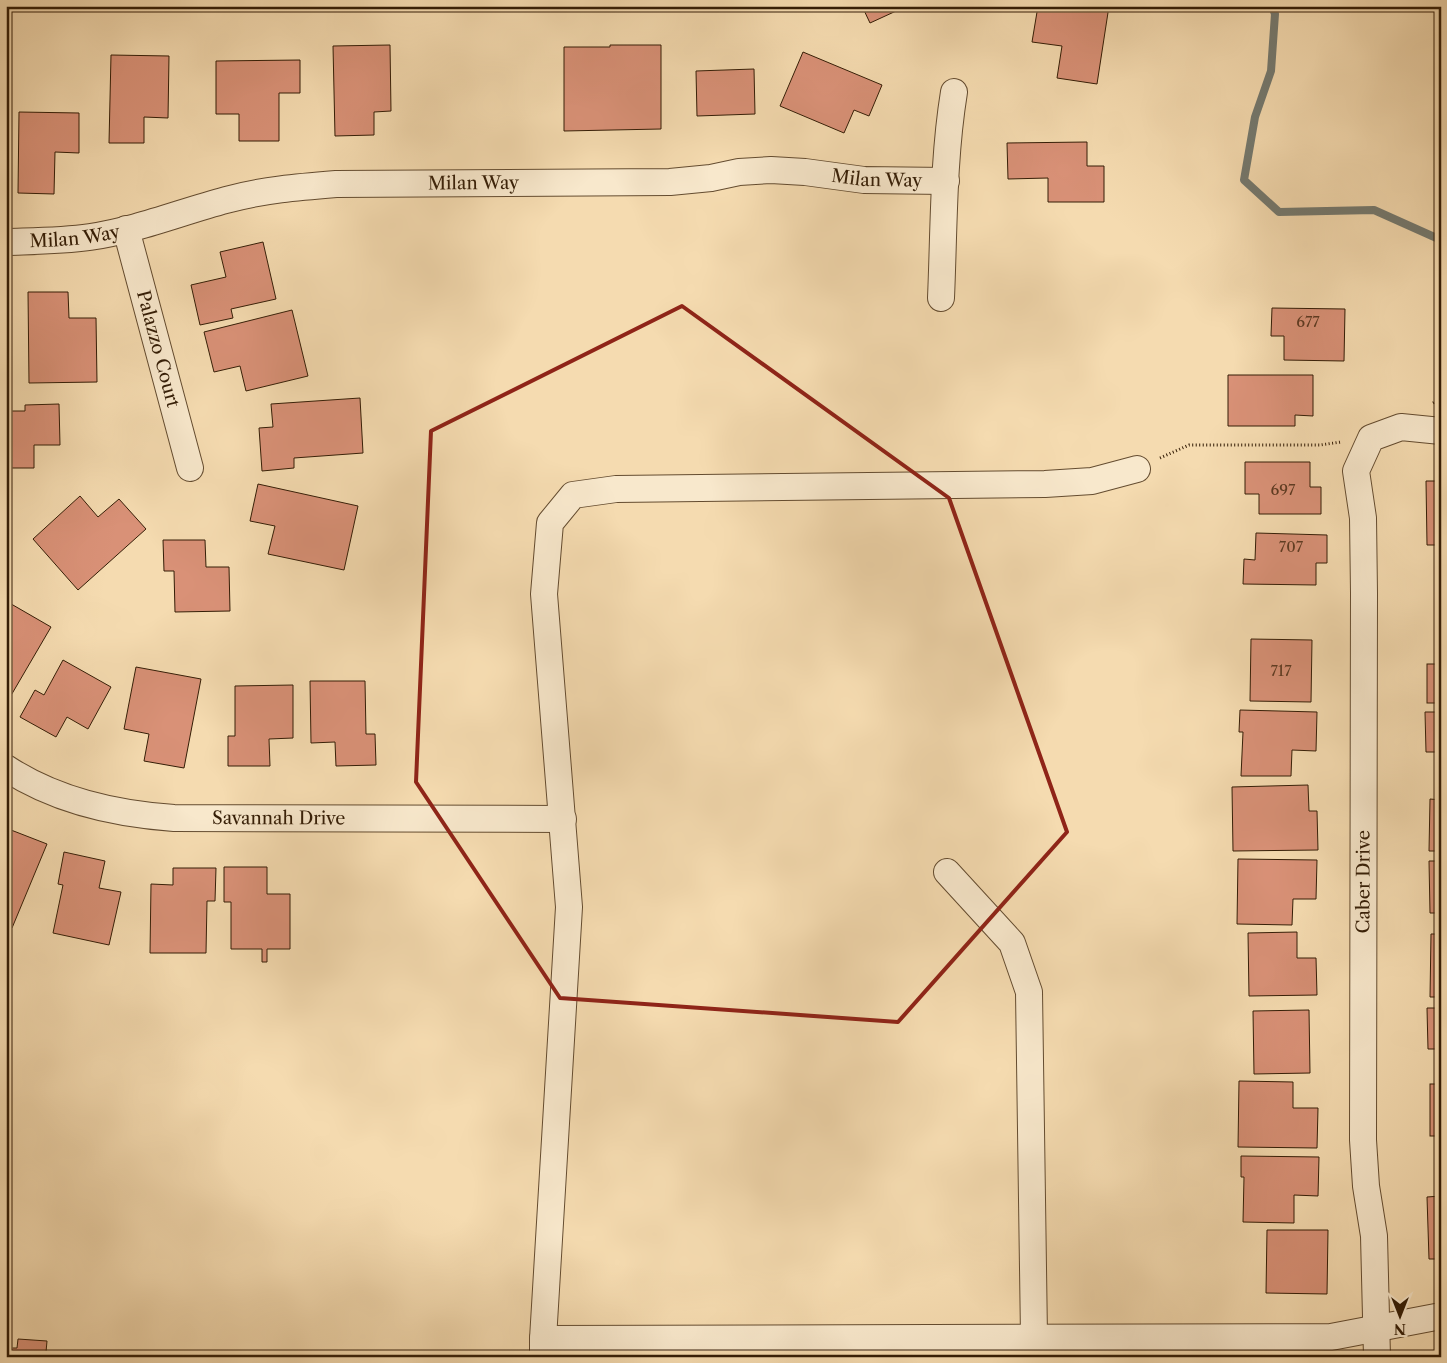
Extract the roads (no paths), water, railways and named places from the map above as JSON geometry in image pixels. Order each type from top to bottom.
[{"type":"street","points":[[941,298],[948,127],[954,92]]},
{"type":"street","name":"Milan Way","points":[[6,242],[66,240],[91,237],[228,200],[282,188],[336,184],[670,182],[711,178],[738,172],[771,170],[805,172],[864,180],[946,181]]},
{"type":"street","name":"Palazzo Court","points":[[126,229],[190,468]]},
{"type":"street","name":"Caber Drive","points":[[1377,1357],[1374,1236],[1366,1186],[1363,1140],[1364,593],[1362,518],[1356,471],[1371,438],[1401,428],[1441,431]]},
{"type":"street","points":[[1137,469],[1092,482],[1045,484],[616,489],[574,496],[550,523],[544,594],[569,907],[543,1348],[1034,1337],[1331,1337],[1441,1316]]},
{"type":"street","name":"Savannah Drive","points":[[6,768],[51,792],[82,803],[142,816],[174,818],[563,819]]},
{"type":"street","points":[[946,872],[1012,943],[1029,992],[1034,1337]]},
{"type":"waterway","points":[[1272,6],[1275,14],[1271,71],[1255,117],[1244,180],[1279,212],[1374,210],[1441,240]]}]
